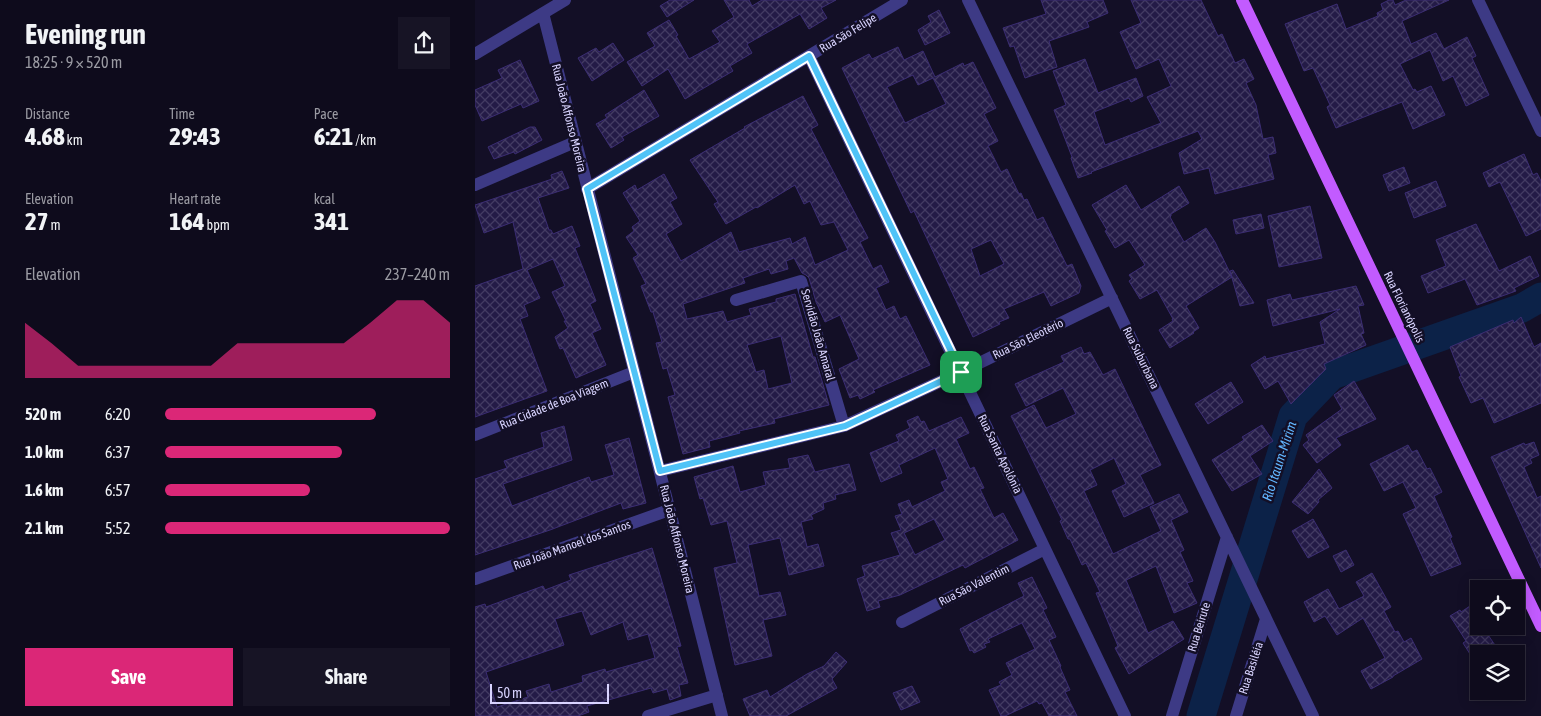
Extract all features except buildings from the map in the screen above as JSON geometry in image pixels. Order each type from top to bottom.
[{"type":"main road","name":"Rua Florianópolis","points":[[1242,0],[1541,626]]},
{"type":"street","points":[[475,54],[565,0]]},
{"type":"street","name":"Rua São Felipe","points":[[587,189],[902,0]]},
{"type":"street","name":"Rua Suburbana","points":[[969,0],[1313,716]]},
{"type":"street","points":[[1478,0],[1541,131]]},
{"type":"street","name":"Rua João Affonso Moreira","points":[[543,14],[722,716]]},
{"type":"street","name":"Rua Santa Apolônia","points":[[809,56],[1125,716]]},
{"type":"street","points":[[475,185],[575,142]]},
{"type":"street","name":"Servidão João Amaral","points":[[737,300],[801,280],[845,426]]},
{"type":"street","name":"Rua São Eleotério","points":[[660,471],[845,426],[1112,298]]},
{"type":"street","name":"Rua Cidade de Boa Viagem","points":[[475,436],[634,372]]},
{"type":"street","name":"Rua João Manoel dos Santos","points":[[475,580],[669,510]]},
{"type":"street","name":"Rua Beirute","points":[[1172,716],[1227,537]]},
{"type":"street","name":"Rua São Valentim","points":[[902,622],[1045,549]]},
{"type":"street","name":"Rua Basiléia","points":[[1236,716],[1265,617]]},
{"type":"street","points":[[648,716],[717,695]]},
{"type":"waterway","name":"Rio Itaum-Mirim","points":[[1201,716],[1293,416],[1332,375],[1522,308],[1541,297]]},
{"type":"route","points":[[809,56],[961,372],[845,426],[660,471],[587,189],[809,56]]}]
